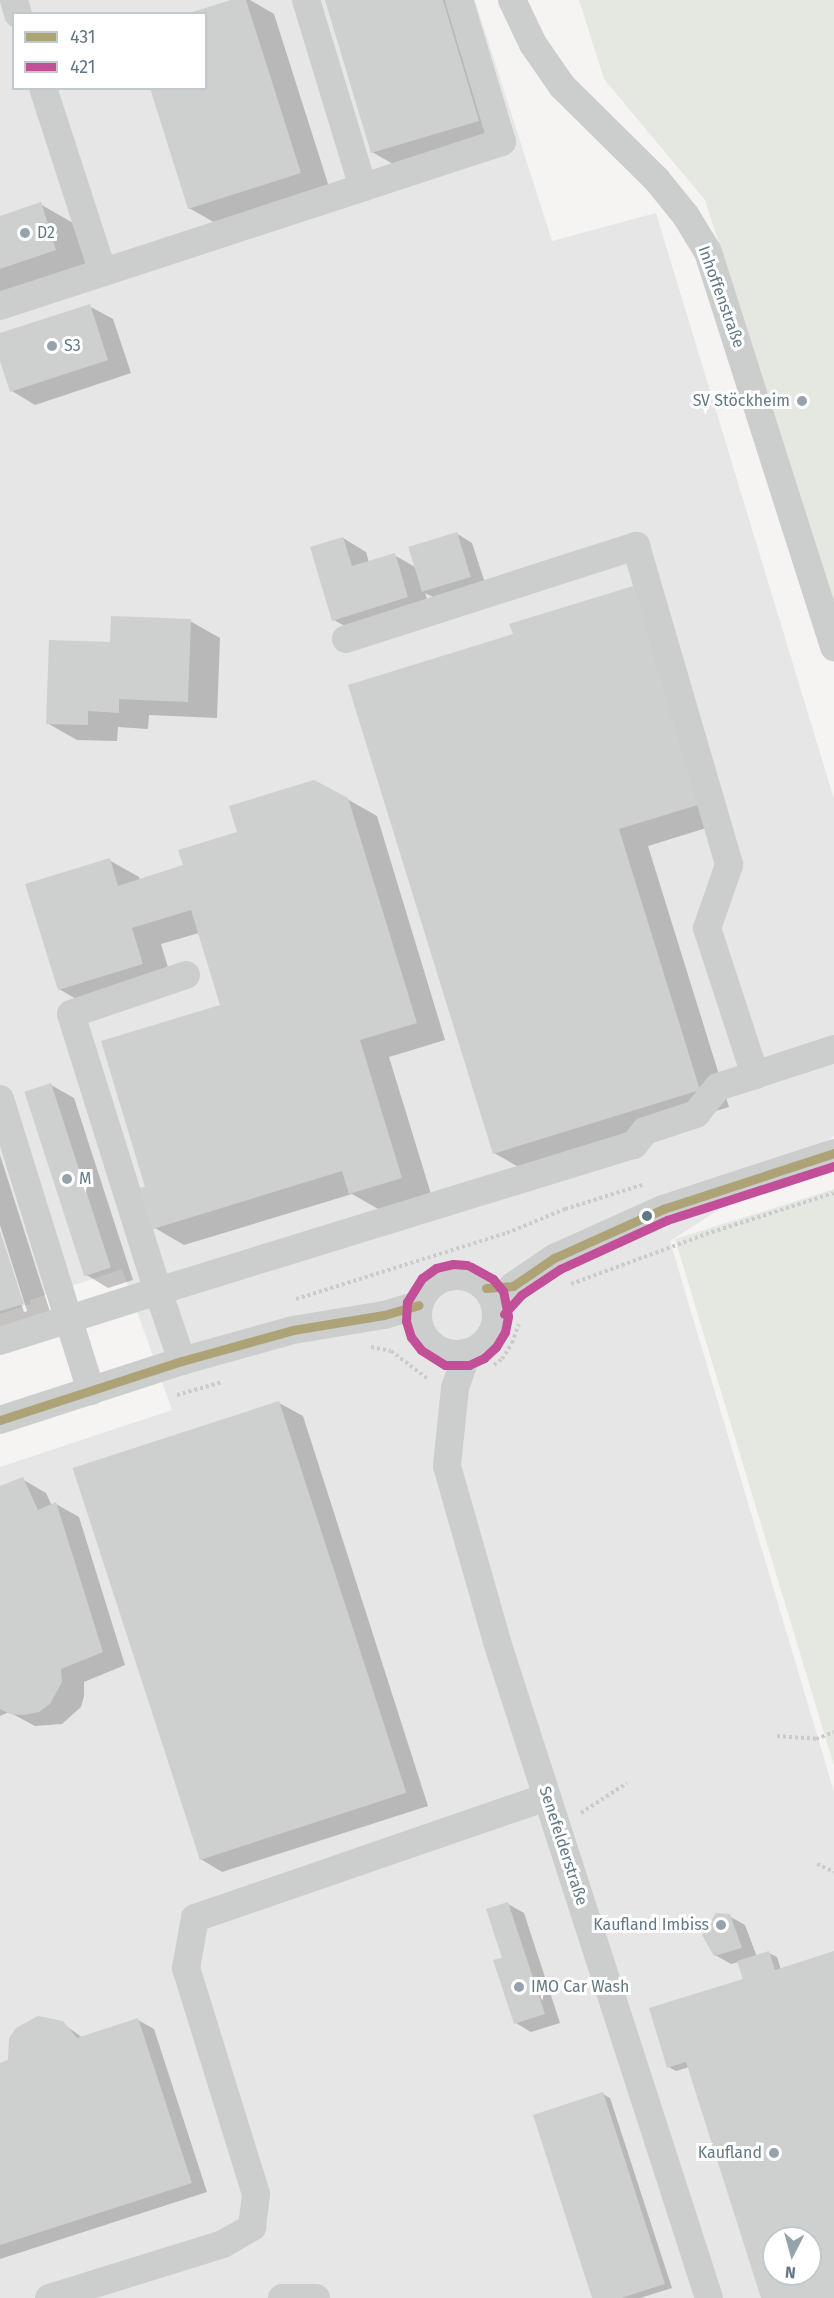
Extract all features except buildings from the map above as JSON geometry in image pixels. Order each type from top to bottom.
[{"type":"street","points":[[306,0],[363,188]]},
{"type":"street","points":[[0,306],[502,142],[459,0]]},
{"type":"street","name":"Inhoffenstraße","points":[[512,0],[533,44],[562,86],[657,180],[686,216],[708,252],[834,647]]},
{"type":"street","points":[[44,90],[103,273]]},
{"type":"street","points":[[346,639],[636,546],[729,865],[707,928],[755,1075]]},
{"type":"street","points":[[182,1361],[71,1014],[186,975]]},
{"type":"street","points":[[0,1341],[634,1145],[645,1131],[696,1114],[718,1087],[834,1049]]},
{"type":"street","points":[[0,1099],[91,1391]]},
{"type":"street","points":[[498,1293],[554,1258],[663,1209],[834,1153]]},
{"type":"street","points":[[466,1276],[498,1293],[496,1317],[487,1340],[467,1353],[447,1353],[437,1348],[421,1331],[418,1312],[431,1285],[442,1278],[466,1276]]},
{"type":"street","points":[[0,1420],[182,1361],[293,1330],[384,1315],[418,1312]]},
{"type":"street","name":"Senefelderstraße","points":[[437,1348],[454,1388]]},
{"type":"street","name":"Senefelderstraße","points":[[467,1353],[454,1388],[447,1466],[489,1619],[709,2298]]},
{"type":"street","points":[[49,2298],[223,2244],[252,2227],[256,2194],[186,1968],[195,1918],[551,1810]]},
{"type":"street","points":[[282,2298],[316,2298]]},
{"type":"path","points":[[564,1287],[706,1234],[834,1193]]},
{"type":"path","points":[[295,1299],[507,1233],[565,1209]]},
{"type":"path","points":[[512,1343],[522,1318]]},
{"type":"path","points":[[367,1346],[391,1352]]},
{"type":"path","points":[[168,1398],[224,1381]]},
{"type":"path","points":[[777,1736],[816,1739],[834,1732]]},
{"type":"path","points":[[551,1810],[580,1813],[627,1783]]},
{"type":"path","points":[[818,1864],[834,1872]]},
{"type":"shaded area","points":[[0,0],[475,0],[552,241],[656,213],[834,799],[834,1136],[670,1241],[834,1792],[834,2298],[0,2298],[0,1467],[172,1410],[122,1269],[30,1300],[30,1304],[0,1314]]},
{"type":"shaded area","name":"SV Stöckheim","points":[[579,0],[834,0],[834,602],[705,200],[604,79]]},
{"type":"shaded area","points":[[834,1189],[834,1766],[675,1239]]},
{"type":"transit line","name":"431","points":[[486,1288],[513,1286],[554,1258],[663,1209],[834,1153]]},
{"type":"transit line","name":"421","points":[[504,1314],[521,1295],[560,1269],[667,1220],[834,1166]]},
{"type":"transit line","name":"421","points":[[467,1265],[453,1264],[436,1268],[422,1278],[407,1302],[406,1321],[411,1337],[421,1350],[445,1365],[469,1365],[484,1358],[496,1347],[505,1332],[508,1316],[503,1291],[493,1279],[470,1266]]},
{"type":"transit line","name":"431","points":[[0,1420],[182,1361],[293,1330],[384,1315],[419,1305]]},
{"type":"place","name":"D2","points":[[25,233]]},
{"type":"place","name":"S3","points":[[52,346]]},
{"type":"place","name":"SV Stöckheim","points":[[802,401]]},
{"type":"place","name":"M","points":[[67,1179]]},
{"type":"place","name":"Kaufland Imbiss","points":[[721,1925]]},
{"type":"place","name":"IMO Car Wash","points":[[519,1987]]},
{"type":"place","name":"Kaufland","points":[[774,2153]]}]
